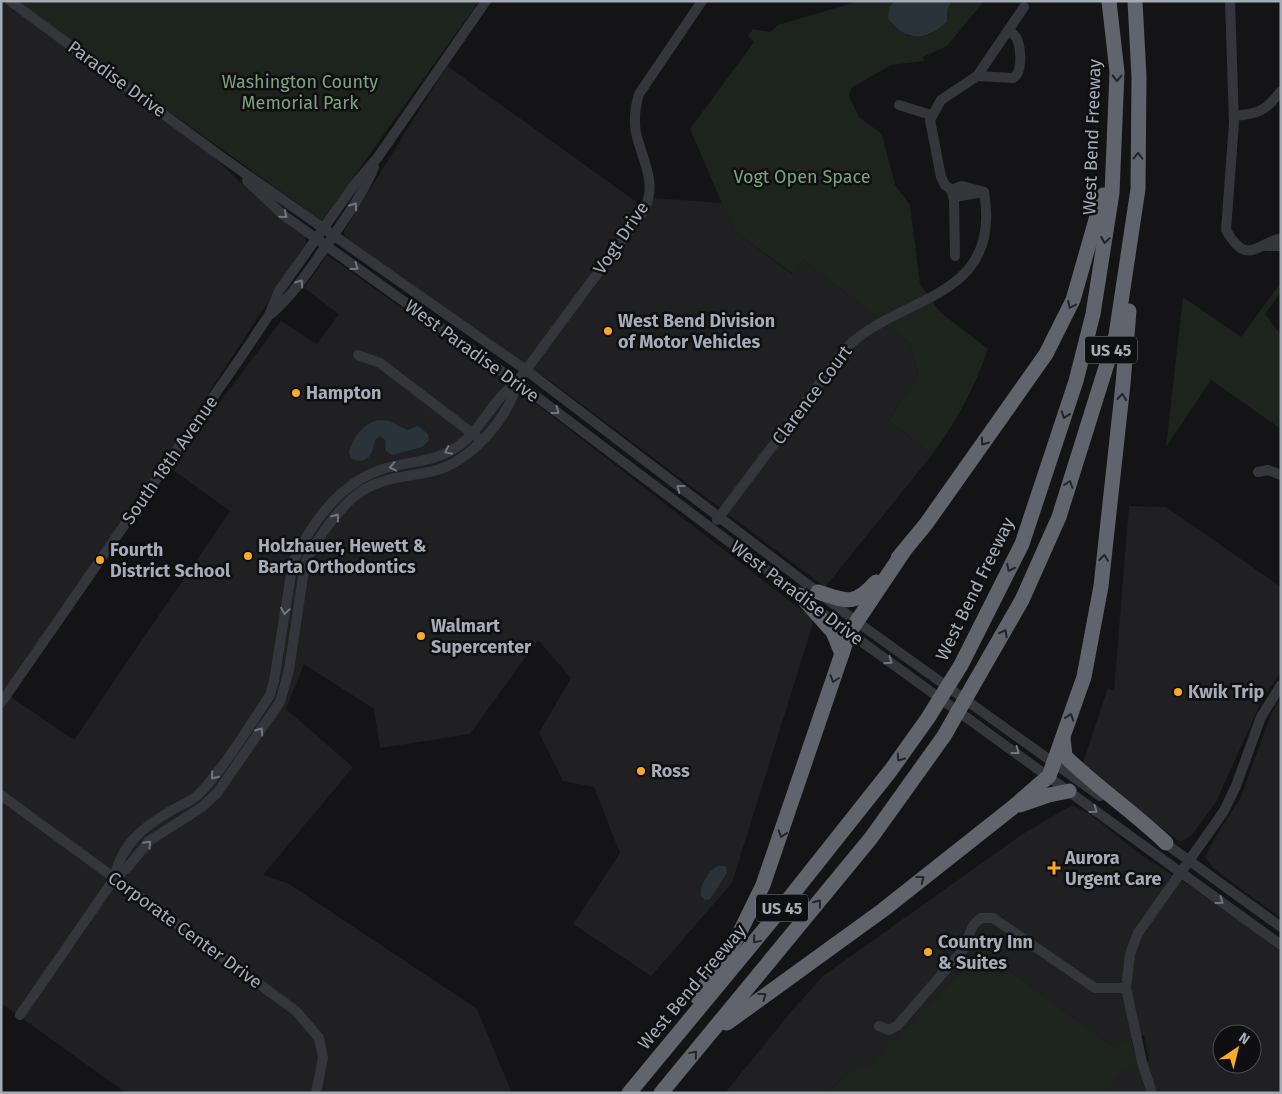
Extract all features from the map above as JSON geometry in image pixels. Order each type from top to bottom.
[{"type":"highway","name":"West Bend Freeway","points":[[629,1093],[852,822],[928,718],[961,665],[1022,544],[1076,381],[1093,314],[1112,193],[1117,72],[1109,1]]},
{"type":"highway","name":"US 45","points":[[662,1093],[872,838],[944,736],[981,676],[1022,600],[1058,517],[1116,335],[1138,189],[1139,77],[1135,1]]},
{"type":"highway","points":[[622,1093],[695,1000],[746,923],[780,840],[842,654],[853,627],[904,551],[938,508],[1050,346],[1073,300],[1087,256],[1103,196],[1113,139]]},
{"type":"highway","points":[[709,1035],[883,910],[1012,808],[1051,769],[1084,677],[1100,586],[1123,384],[1138,189]]},
{"type":"highway","points":[[818,592],[846,601],[858,599],[904,551]]},
{"type":"highway","points":[[800,595],[833,632],[842,654]]},
{"type":"highway","points":[[1063,736],[1064,749],[1068,759],[1096,784],[1136,814],[1166,843]]},
{"type":"highway","points":[[1012,808],[1049,794],[1069,792]]},
{"type":"street","name":"Paradise Drive","points":[[10,1],[223,158],[323,228]]},
{"type":"street","name":"South 18th Avenue","points":[[1,703],[269,315],[279,291],[354,185],[378,157],[486,1]]},
{"type":"street","name":"Vogt Drive","points":[[517,382],[645,208],[650,180],[636,136],[635,107],[639,94],[702,1]]},
{"type":"street","points":[[1230,1],[1234,116],[1226,230],[1236,245],[1244,250],[1254,250],[1266,246],[1281,246]]},
{"type":"street","points":[[955,256],[954,199],[951,190],[941,177],[931,126],[931,115],[941,100],[977,76],[1024,7]]},
{"type":"street","points":[[977,76],[1013,78],[1017,76],[1020,71],[1018,41],[1009,30]]},
{"type":"street","points":[[1234,116],[1256,114],[1273,102],[1281,91]]},
{"type":"street","points":[[899,105],[931,115]]},
{"type":"street","name":"South 18th Avenue","points":[[269,315],[289,298],[364,192],[378,157]]},
{"type":"street","name":"Paradise Drive","points":[[223,158],[282,214],[315,239]]},
{"type":"street","name":"Clarence Court","points":[[712,527],[852,341],[858,335],[934,296],[956,282],[967,271],[980,249],[984,234],[987,208],[984,192],[962,186],[951,190]]},
{"type":"street","name":"West Paradise Drive","points":[[323,228],[526,370],[818,592],[853,627]]},
{"type":"street","points":[[1266,246],[1271,241],[1281,238]]},
{"type":"street","name":"West Paradise Drive","points":[[315,239],[517,382],[800,595],[853,627],[1051,769],[1166,843],[1281,927]]},
{"type":"street","points":[[358,356],[380,363],[474,433],[481,442]]},
{"type":"street","points":[[114,879],[118,861],[138,834],[161,817],[199,795],[218,772],[270,695],[274,681],[293,562],[308,534],[336,497],[354,482],[369,474],[431,459],[451,451],[474,433],[503,392],[517,382]]},
{"type":"street","points":[[20,1015],[114,879],[128,867],[149,840],[202,807],[217,793],[280,702],[289,670],[305,563],[311,551],[346,504],[365,489],[387,480],[436,470],[463,458],[481,442],[513,399],[517,382]]},
{"type":"street","points":[[1258,472],[1268,470],[1281,475]]},
{"type":"street","points":[[1152,1093],[1142,1062],[1126,988],[1130,954],[1138,933],[1224,811],[1236,786],[1261,717],[1281,685]]},
{"type":"street","name":"West Paradise Drive","points":[[1051,769],[1069,792],[1281,944]]},
{"type":"street","name":"Corporate Center Drive","points":[[1,795],[296,1010],[319,1038],[323,1058],[316,1093]]},
{"type":"street","points":[[879,1026],[889,1030],[897,1026],[963,950],[968,942],[968,932],[981,918],[993,918],[1095,988],[1126,988]]},
{"type":"shaded area","points":[[1,1],[204,148],[269,209],[305,236],[306,243],[199,408],[20,671],[1,694]]},
{"type":"shaded area","points":[[895,1],[951,1],[947,11],[947,21],[932,33],[916,36],[902,32],[888,18],[889,7]]},
{"type":"shaded area","points":[[447,66],[649,211],[654,198],[722,203],[734,231],[792,274],[803,260],[911,344],[918,377],[888,420],[932,455],[825,587],[556,385],[345,238],[344,232],[347,226]]},
{"type":"shaded area","points":[[327,255],[529,398],[814,620],[732,883],[651,976],[573,924],[620,853],[594,787],[563,781],[539,733],[571,678],[538,640],[470,734],[380,748],[374,709],[304,664],[286,709],[353,767],[263,875],[289,884],[477,1009],[512,1093],[126,1093],[1,1003],[1,711],[11,697],[74,740],[230,511],[170,468],[281,321],[317,344],[339,314],[304,288]]},
{"type":"shaded area","points":[[378,420],[389,421],[407,430],[418,426],[428,434],[429,441],[422,447],[392,455],[385,450],[386,441],[380,436],[375,440],[371,454],[365,460],[361,461],[351,458],[349,452],[356,436],[363,428]]},
{"type":"shaded area","points":[[1129,506],[1166,507],[1281,587],[1281,672],[1262,700],[1216,802],[1191,836],[1180,842],[1082,766],[1108,688],[1114,691]]},
{"type":"shaded area","points":[[1281,696],[1281,918],[1214,869],[1205,857],[1241,797],[1270,717]]},
{"type":"shaded area","points":[[1072,805],[1091,815],[1141,855],[1193,888],[1281,951],[1281,1093],[1106,1093],[1123,1071],[1149,1060],[1144,1035],[1112,1046],[982,950],[866,1070],[859,1065],[825,1093],[725,1093],[790,1013],[823,976],[1021,835]]},
{"type":"shaded area","points":[[718,866],[726,866],[727,873],[710,899],[705,900],[701,896],[703,883],[711,871]]},
{"type":"green space","name":"Washington County Memorial Park","points":[[15,1],[479,1],[322,221]]},
{"type":"green space","name":"Vogt Open Space","points":[[859,1],[895,1],[889,7],[908,36],[929,35],[947,21],[947,11],[951,1],[984,1],[947,46],[923,57],[924,61],[891,65],[851,88],[849,97],[859,117],[882,134],[895,185],[910,205],[920,284],[940,312],[988,349],[964,405],[932,455],[888,420],[918,377],[911,344],[803,260],[793,274],[734,231],[690,129],[754,42],[748,36],[753,29],[770,32],[778,25]]},
{"type":"green space","points":[[1281,282],[1281,292],[1265,314],[1281,335],[1281,429],[1211,380],[1166,447],[1183,297],[1241,337]]},
{"type":"green space","points":[[982,950],[1112,1046],[1131,1039],[1138,1065],[1123,1071],[1106,1093],[825,1093],[859,1065],[866,1069]]},
{"type":"place","name":"West Bend Division of Motor Vehicles","points":[[608,331]]},
{"type":"place","name":"Hampton","points":[[296,393]]},
{"type":"place","name":"Holzhauer, Hewett & Barta Orthodontics","points":[[248,556]]},
{"type":"place","name":"Fourth District School","points":[[100,560]]},
{"type":"place","name":"Walmart Supercenter","points":[[421,636]]},
{"type":"place","name":"Kwik Trip","points":[[1178,692]]},
{"type":"place","name":"Ross","points":[[641,771]]},
{"type":"place","name":"Aurora Urgent Care","points":[[1054,868]]},
{"type":"place","name":"Country Inn & Suites","points":[[928,952]]}]
